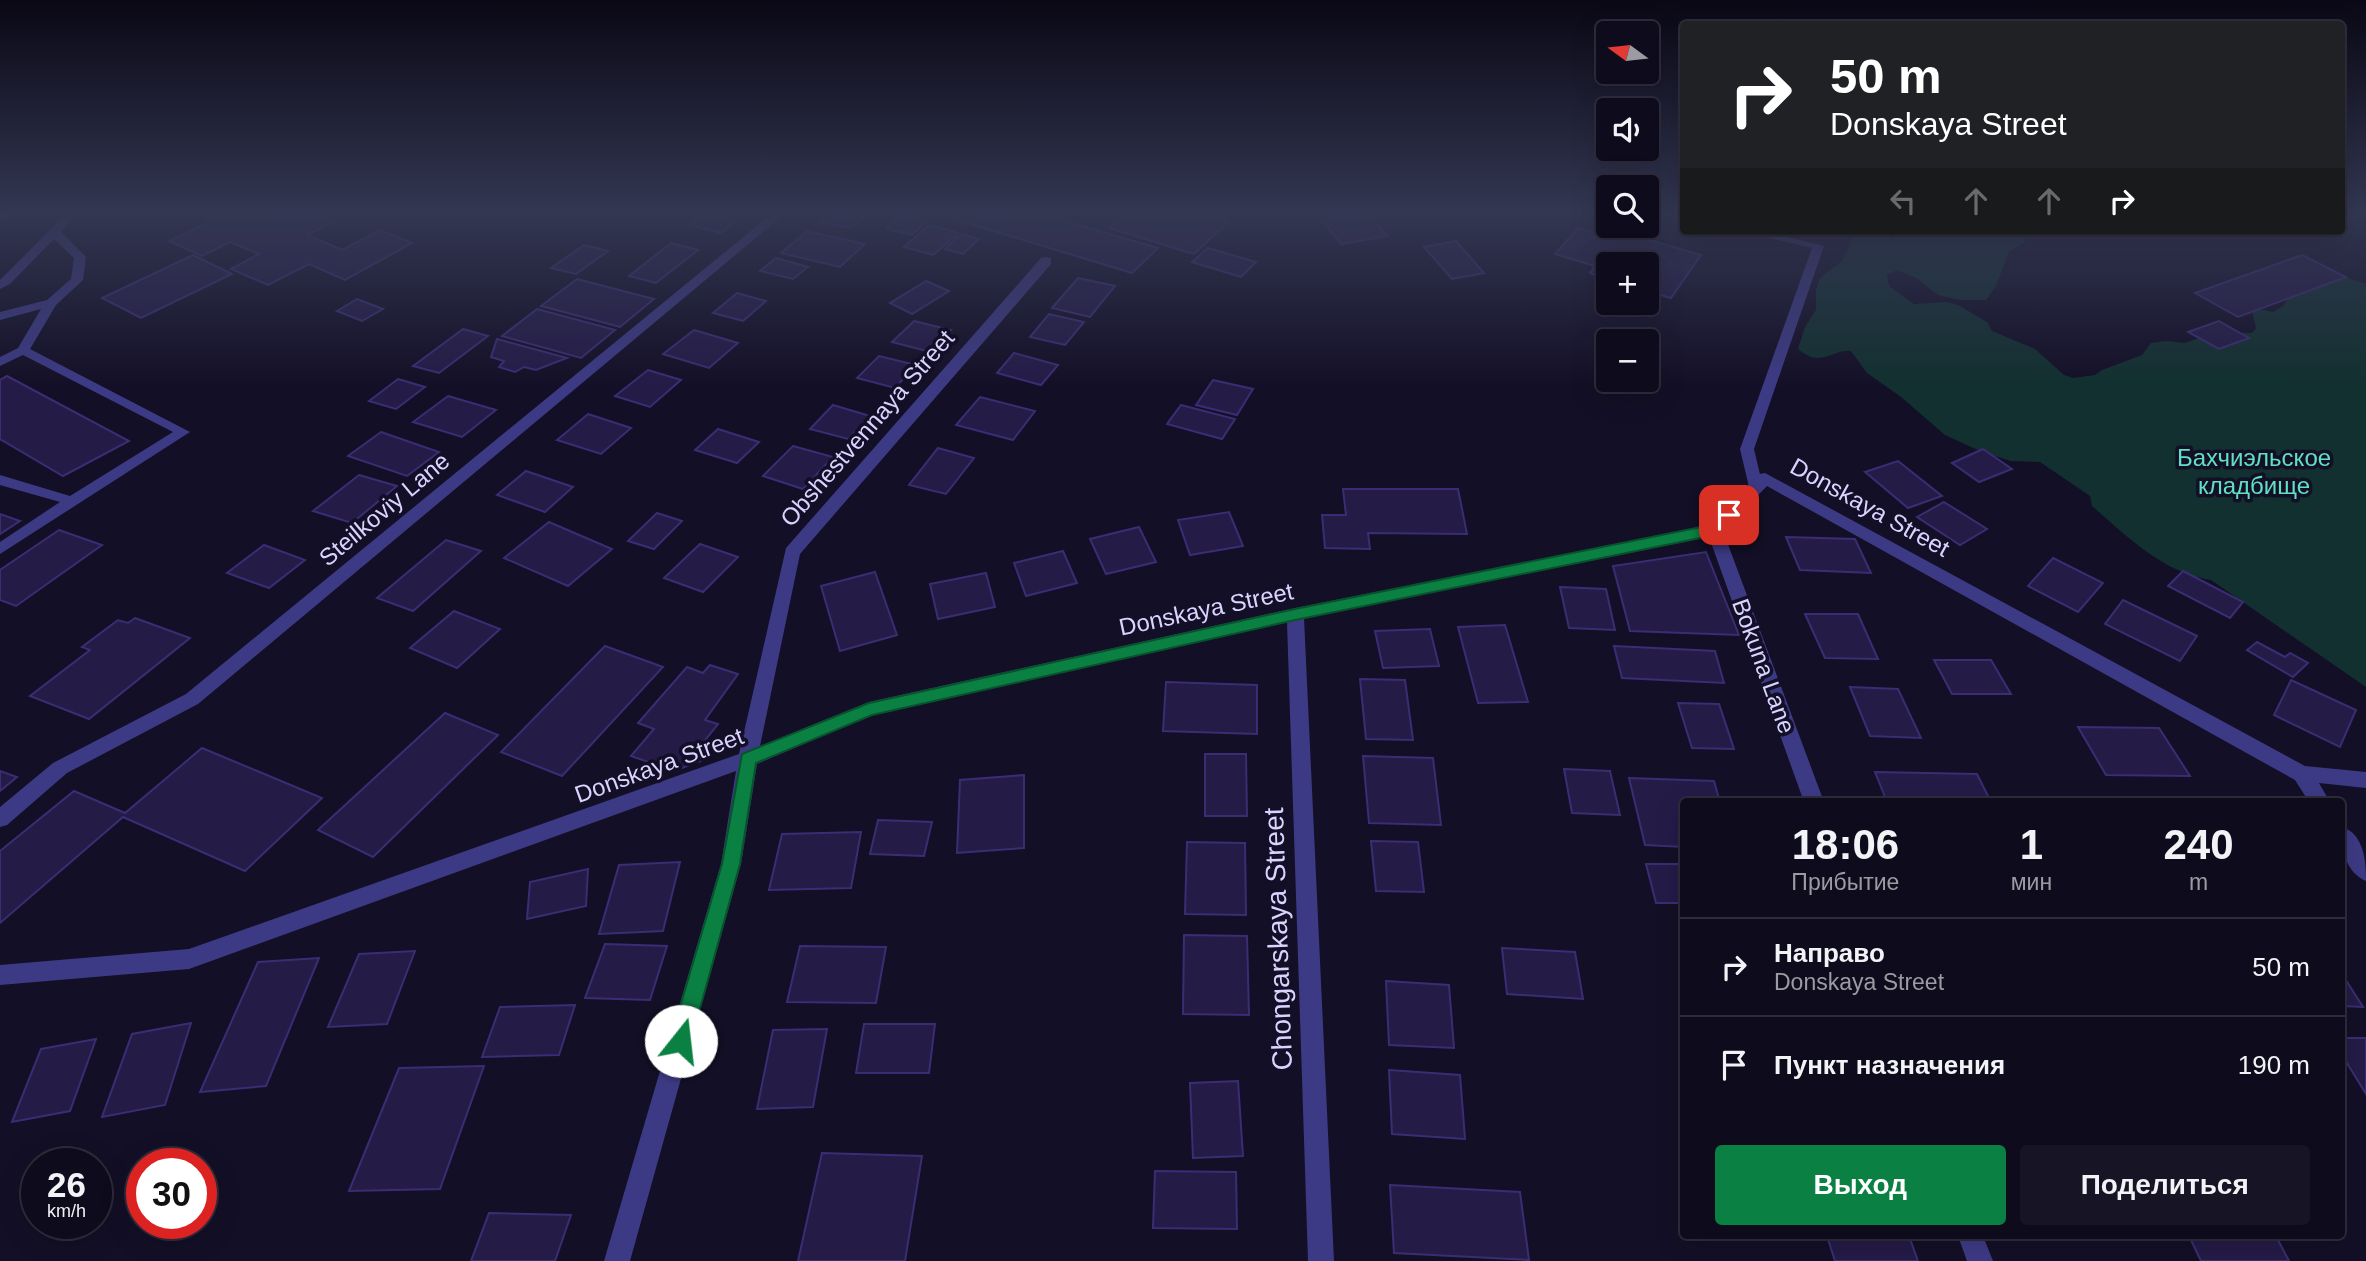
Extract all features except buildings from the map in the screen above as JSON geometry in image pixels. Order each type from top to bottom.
[{"type":"street","name":"Steilkoviy Lane","points":[[0,818],[60,768],[192,699],[711,270]]},
{"type":"street","name":"Obshestvennaya Street","points":[[617,1261],[731,864],[748,759],[792,552],[1038,270]]},
{"type":"street","name":"Donskaya Street","points":[[0,975],[189,959],[748,759],[869,709],[1295,614],[1715,530],[1765,478],[2301,774],[2366,780]]},
{"type":"street","name":"Bokuna Lane","points":[[1715,530],[1813,798]]},
{"type":"street","name":"Chongarskaya Street","points":[[1295,614],[1321,1261]]},
{"type":"street","points":[[2301,774],[2317,798]]},
{"type":"street","points":[[2345,840],[2366,872]]},
{"type":"street","points":[[1971,1239],[1980,1261]]},
{"type":"lane","points":[[0,285],[18,270]]},
{"type":"lane","points":[[0,362],[23,350],[51,303],[77,280],[78,270]]},
{"type":"lane","points":[[1756,487],[1747,449],[1810,270]]},
{"type":"lane","points":[[0,316],[51,303]]},
{"type":"lane","points":[[0,549],[183,432],[23,350]]},
{"type":"lane","points":[[0,480],[72,501]]},
{"type":"green space","name":"Бахчиэльское кладбище","points":[[1831,270],[2002,270],[1996,286],[1986,300],[1959,300],[1938,295],[1918,279],[1897,270],[1887,275],[1889,286],[1914,304],[1946,302],[1958,305],[1987,322],[1992,331],[2035,349],[2064,375],[2073,378],[2095,375],[2142,355],[2151,343],[2185,343],[2213,333],[2252,333],[2256,328],[2251,307],[2273,312],[2283,306],[2290,296],[2332,273],[2366,284],[2366,687],[2211,580],[2177,570],[2147,552],[2092,506],[2090,496],[2040,462],[2011,461],[1982,452],[1945,435],[1901,397],[1867,373],[1851,351],[1820,358],[1806,355],[1798,349],[1805,327],[1816,310],[1816,290],[1820,278]]},
{"type":"route","points":[[681,1041],[731,864],[748,759],[869,709],[1295,614],[1715,530],[1729,515]]}]
